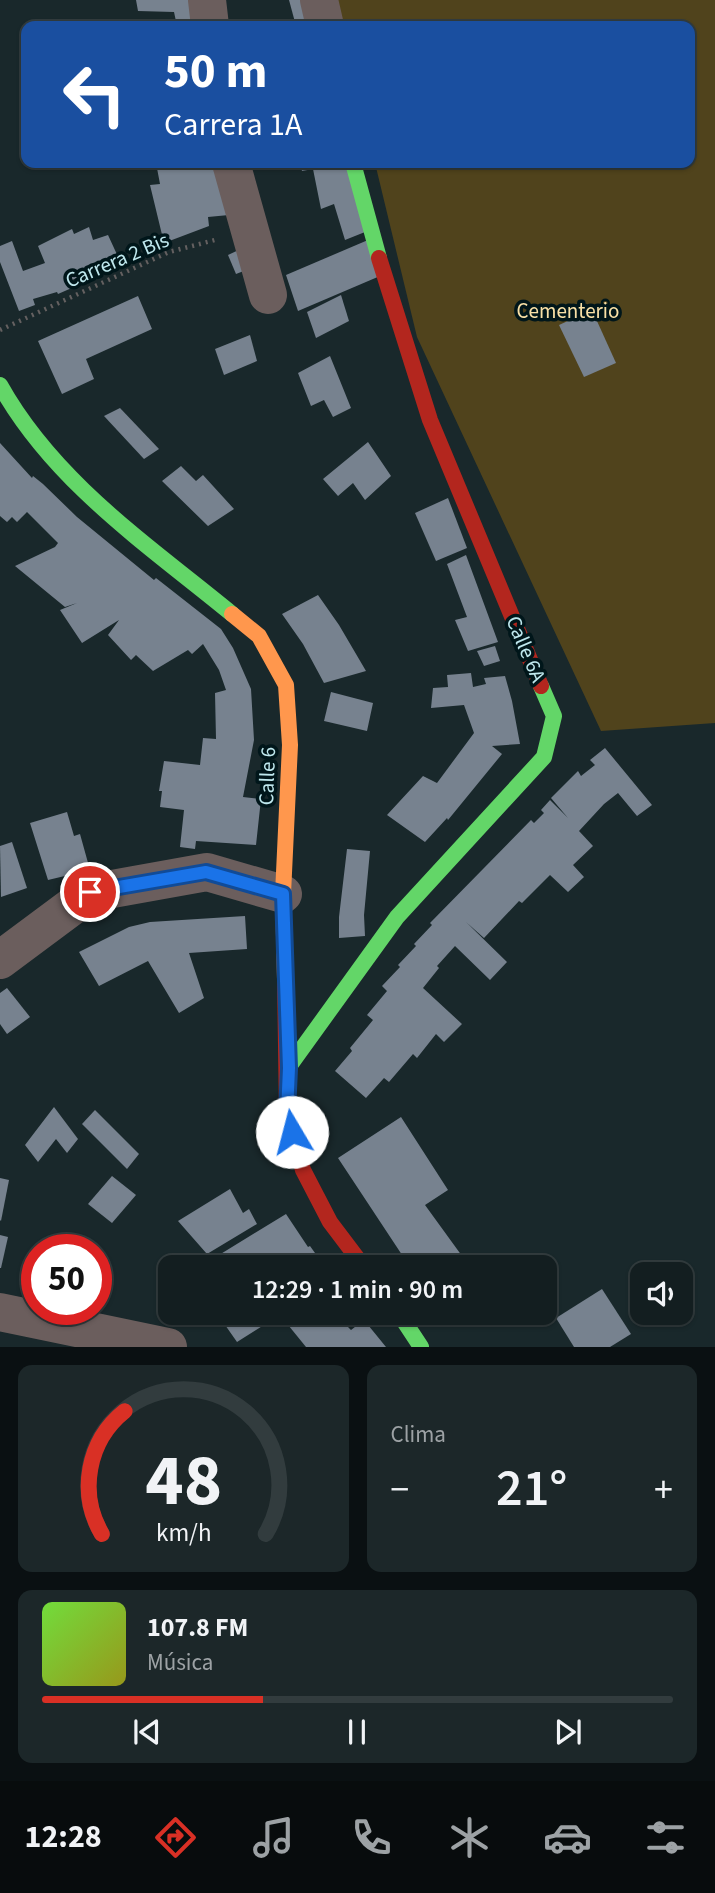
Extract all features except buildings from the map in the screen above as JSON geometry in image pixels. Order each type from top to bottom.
[{"type":"main road","name":"Calle 6A","points":[[289,1068],[397,917],[544,757],[554,716],[430,420],[370,230],[354,168]]},
{"type":"main road","name":"Calle 6","points":[[0,385],[15,412],[45,450],[88,496],[259,636],[286,685],[290,745],[283,894],[289,1068],[287,1113],[303,1170],[330,1222],[355,1255]]},
{"type":"main road","points":[[407,1325],[421,1347]]},
{"type":"street","points":[[207,0],[209,21]]},
{"type":"street","points":[[319,0],[323,21]]},
{"type":"street","points":[[232,168],[268,295]]},
{"type":"street","points":[[0,960],[90,892],[206,872],[283,894]]},
{"type":"street","points":[[0,1312],[168,1347]]},
{"type":"path","name":"Carrera 2 Bis","points":[[0,330],[169,253],[250,232]]},
{"type":"green space","name":"Cementerio","points":[[337,0],[715,0],[715,723],[601,731],[417,337],[376,168],[695,168],[695,21],[341,21]]},
{"type":"traffic: fast","points":[[354,168],[379,258]]},
{"type":"traffic: fast","points":[[0,385],[22,420],[75,482],[136,537],[232,614]]},
{"type":"traffic: fast","points":[[288,1068],[397,917],[544,757],[554,716],[541,686]]},
{"type":"traffic: fast","points":[[407,1325],[421,1347]]},
{"type":"traffic: slow","points":[[232,614],[259,636],[286,685],[290,745],[283,894],[285,979]]},
{"type":"traffic: jam","points":[[379,258],[430,420],[541,686]]},
{"type":"traffic: jam","points":[[285,979],[287,1113],[303,1170],[330,1222],[355,1255]]},
{"type":"route","points":[[90,892],[206,872],[283,894],[289,1068],[287,1113],[292,1132]]}]
